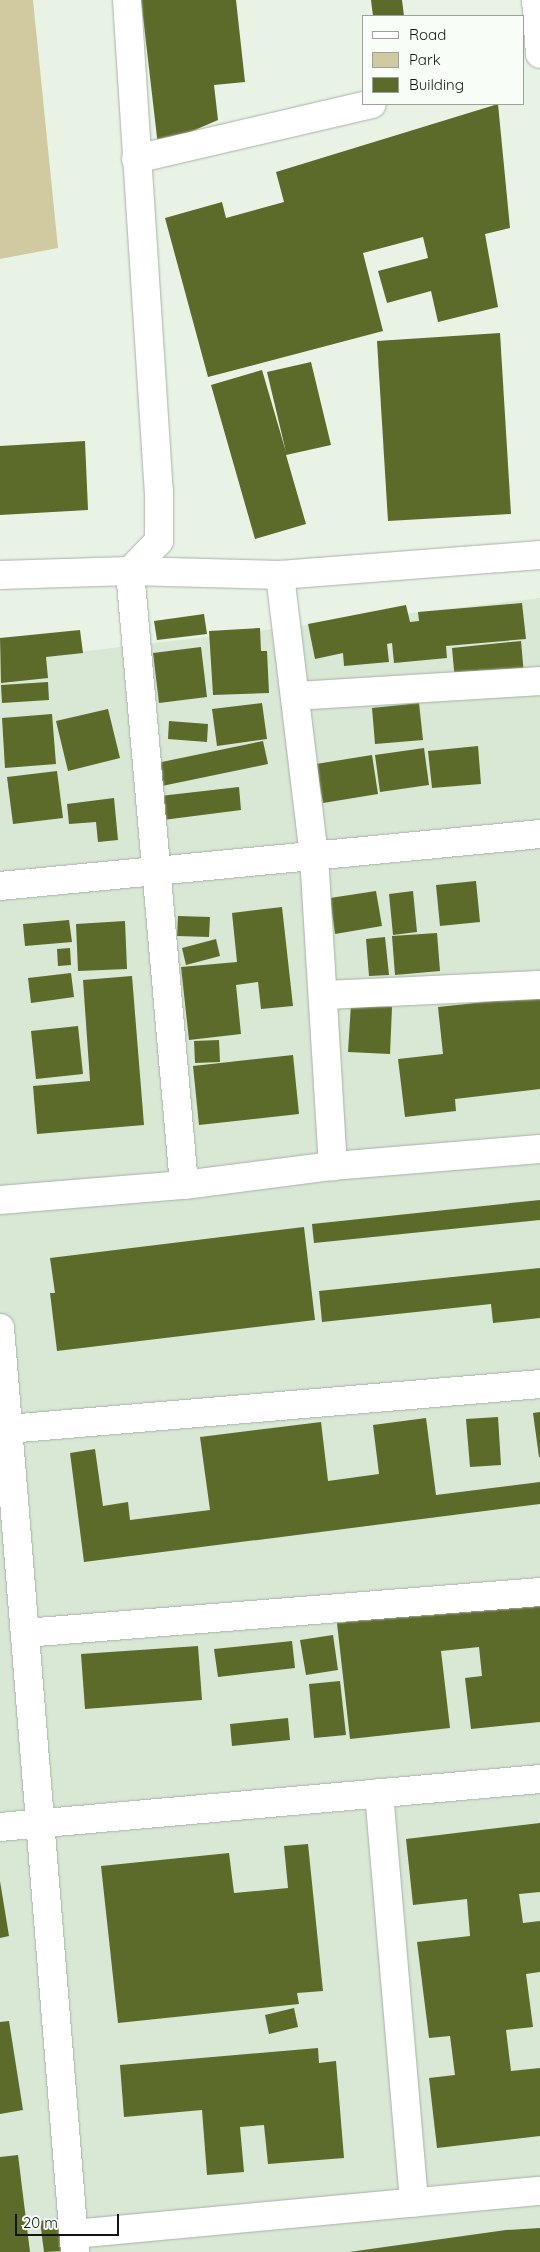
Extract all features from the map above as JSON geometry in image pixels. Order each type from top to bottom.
[{"type":"street","points":[[127,0],[159,491],[159,541],[130,571],[184,1185]]},
{"type":"street","points":[[536,0],[540,54]]},
{"type":"street","points":[[525,68],[540,65]]},
{"type":"street","points":[[136,159],[368,105]]},
{"type":"street","points":[[0,575],[130,571],[280,575],[540,556]]},
{"type":"street","points":[[280,575],[314,856],[324,995],[332,1166]]},
{"type":"street","points":[[295,696],[540,681]]},
{"type":"street","points":[[0,886],[540,834]]},
{"type":"street","points":[[324,995],[540,985]]},
{"type":"street","points":[[0,1200],[184,1185],[332,1166],[540,1149]]},
{"type":"street","points":[[0,1328],[74,2243],[414,2203],[540,2191]]},
{"type":"street","points":[[8,1429],[540,1384]]},
{"type":"street","points":[[25,1632],[540,1592]]},
{"type":"street","points":[[0,1827],[540,1779]]},
{"type":"street","points":[[379,1793],[414,2203]]},
{"type":"shaded area","points":[[540,598],[540,2252],[0,2252],[0,661]]},
{"type":"green space","points":[[0,0],[33,0],[58,248],[0,259]]},
{"type":"building","points":[[130,0],[236,0],[245,82],[214,85],[218,120],[158,146],[142,8],[132,9]]},
{"type":"building","points":[[371,0],[402,0],[404,15],[373,15]]},
{"type":"building","points":[[498,105],[510,228],[485,234],[498,307],[438,322],[431,291],[387,303],[378,271],[428,258],[423,237],[363,253],[383,331],[208,377],[165,218],[222,202],[226,218],[284,202],[276,172]]},
{"type":"building","points":[[500,333],[511,514],[388,521],[377,341]]},
{"type":"building","points":[[311,362],[331,445],[286,455],[306,524],[255,539],[211,385],[262,370],[286,452],[267,372]]},
{"type":"building","points":[[85,441],[88,510],[0,515],[0,446]]},
{"type":"building","points":[[522,603],[526,639],[446,646],[447,658],[394,663],[392,643],[387,644],[389,662],[344,666],[343,653],[315,659],[308,624],[406,605],[410,622],[419,621],[418,612]]},
{"type":"building","points":[[204,614],[207,634],[157,640],[154,621]]},
{"type":"building","points":[[260,628],[261,651],[267,651],[269,693],[213,695],[209,631]]},
{"type":"building","points":[[80,630],[83,653],[46,657],[48,678],[1,683],[0,638]]},
{"type":"building","points":[[521,641],[524,675],[455,681],[452,648]]},
{"type":"building","points":[[201,647],[207,697],[159,703],[153,653]]},
{"type":"building","points":[[48,682],[49,700],[2,703],[1,685]]},
{"type":"building","points":[[262,703],[267,739],[217,746],[212,709]]},
{"type":"building","points":[[419,703],[423,740],[375,744],[372,708]]},
{"type":"building","points":[[108,709],[120,758],[68,771],[56,721]]},
{"type":"building","points":[[52,714],[56,764],[5,768],[2,718]]},
{"type":"building","points":[[169,721],[208,724],[207,742],[168,739]]},
{"type":"building","points":[[263,741],[268,764],[157,787],[152,764]]},
{"type":"building","points":[[478,746],[481,784],[432,788],[428,751]]},
{"type":"building","points":[[424,748],[429,785],[380,792],[375,755]]},
{"type":"building","points":[[372,755],[378,794],[323,803],[316,764]]},
{"type":"building","points":[[57,771],[63,818],[13,824],[7,777]]},
{"type":"building","points":[[239,787],[241,810],[163,820],[160,796]]},
{"type":"building","points":[[114,798],[118,840],[98,842],[96,822],[69,824],[67,804]]},
{"type":"building","points":[[476,881],[480,922],[440,926],[436,885]]},
{"type":"building","points":[[376,891],[382,926],[335,934],[330,898]]},
{"type":"building","points":[[413,891],[417,932],[393,935],[389,894]]},
{"type":"building","points":[[282,907],[293,1006],[261,1009],[258,982],[236,985],[241,1034],[189,1040],[181,967],[237,962],[232,913]]},
{"type":"building","points":[[178,916],[210,917],[209,937],[177,936]]},
{"type":"building","points":[[69,920],[72,942],[25,946],[23,924]]},
{"type":"building","points":[[125,921],[127,969],[78,971],[76,924]]},
{"type":"building","points":[[437,933],[440,971],[395,975],[392,936]]},
{"type":"building","points":[[385,937],[389,975],[369,976],[366,939]]},
{"type":"building","points":[[216,939],[220,956],[186,965],[182,948]]},
{"type":"building","points":[[70,948],[71,965],[58,966],[57,949]]},
{"type":"building","points":[[71,973],[74,997],[31,1003],[28,978]]},
{"type":"building","points":[[132,976],[144,1125],[37,1134],[33,1086],[90,1081],[83,980]]},
{"type":"building","points":[[540,996],[540,1089],[455,1099],[456,1111],[405,1117],[398,1059],[443,1054],[438,1007]]},
{"type":"building","points":[[351,1004],[392,1007],[390,1054],[348,1052]]},
{"type":"building","points":[[78,1026],[83,1074],[36,1079],[31,1031]]},
{"type":"building","points":[[219,1040],[220,1062],[195,1063],[194,1041]]},
{"type":"building","points":[[293,1055],[299,1114],[199,1125],[193,1066]]},
{"type":"building","points":[[540,1200],[540,1220],[314,1243],[312,1224]]},
{"type":"building","points":[[304,1227],[315,1320],[57,1351],[50,1293],[55,1293],[50,1258]]},
{"type":"building","points":[[540,1268],[540,1318],[493,1323],[491,1304],[322,1322],[319,1291]]},
{"type":"building","points":[[540,1412],[540,1457],[539,1457],[533,1413]]},
{"type":"building","points":[[498,1417],[501,1465],[470,1467],[466,1419]]},
{"type":"building","points":[[426,1418],[436,1495],[540,1482],[540,1504],[84,1562],[70,1453],[95,1449],[103,1506],[128,1502],[130,1520],[210,1510],[200,1437],[321,1422],[328,1481],[379,1474],[373,1425]]},
{"type":"building","points":[[540,1599],[540,1722],[471,1729],[465,1678],[482,1676],[479,1647],[441,1651],[450,1728],[350,1739],[337,1623]]},
{"type":"building","points":[[333,1635],[338,1670],[306,1675],[300,1640]]},
{"type":"building","points":[[292,1641],[295,1668],[218,1677],[214,1649]]},
{"type":"building","points":[[198,1646],[202,1700],[85,1709],[81,1654]]},
{"type":"building","points":[[340,1681],[346,1735],[314,1738],[309,1684]]},
{"type":"building","points":[[288,1718],[290,1740],[232,1746],[230,1724]]},
{"type":"building","points":[[540,1823],[540,1892],[519,1894],[523,1923],[540,1921],[540,1972],[526,1974],[533,2027],[506,2030],[511,2071],[540,2068],[540,2136],[437,2148],[429,2078],[455,2075],[450,2036],[429,2038],[417,1942],[470,1936],[467,1899],[413,1905],[406,1839]]},
{"type":"building","points":[[308,1844],[323,1991],[297,1993],[299,2004],[118,2023],[101,1866],[229,1853],[234,1893],[288,1888],[284,1846]]},
{"type":"building","points":[[0,1881],[9,1936],[0,1938]]},
{"type":"building","points":[[294,2008],[298,2027],[269,2034],[265,2015]]},
{"type":"building","points":[[9,2021],[23,2110],[0,2114],[0,2022]]},
{"type":"building","points":[[318,2048],[319,2063],[336,2061],[344,2158],[268,2164],[264,2125],[240,2127],[244,2172],[207,2175],[202,2110],[124,2117],[120,2065]]},
{"type":"building","points":[[18,2155],[30,2252],[0,2252],[0,2157]]},
{"type":"building","points":[[59,2218],[64,2251],[44,2252],[40,2221]]},
{"type":"building","points":[[540,2228],[540,2252],[349,2252],[506,2230]]}]
